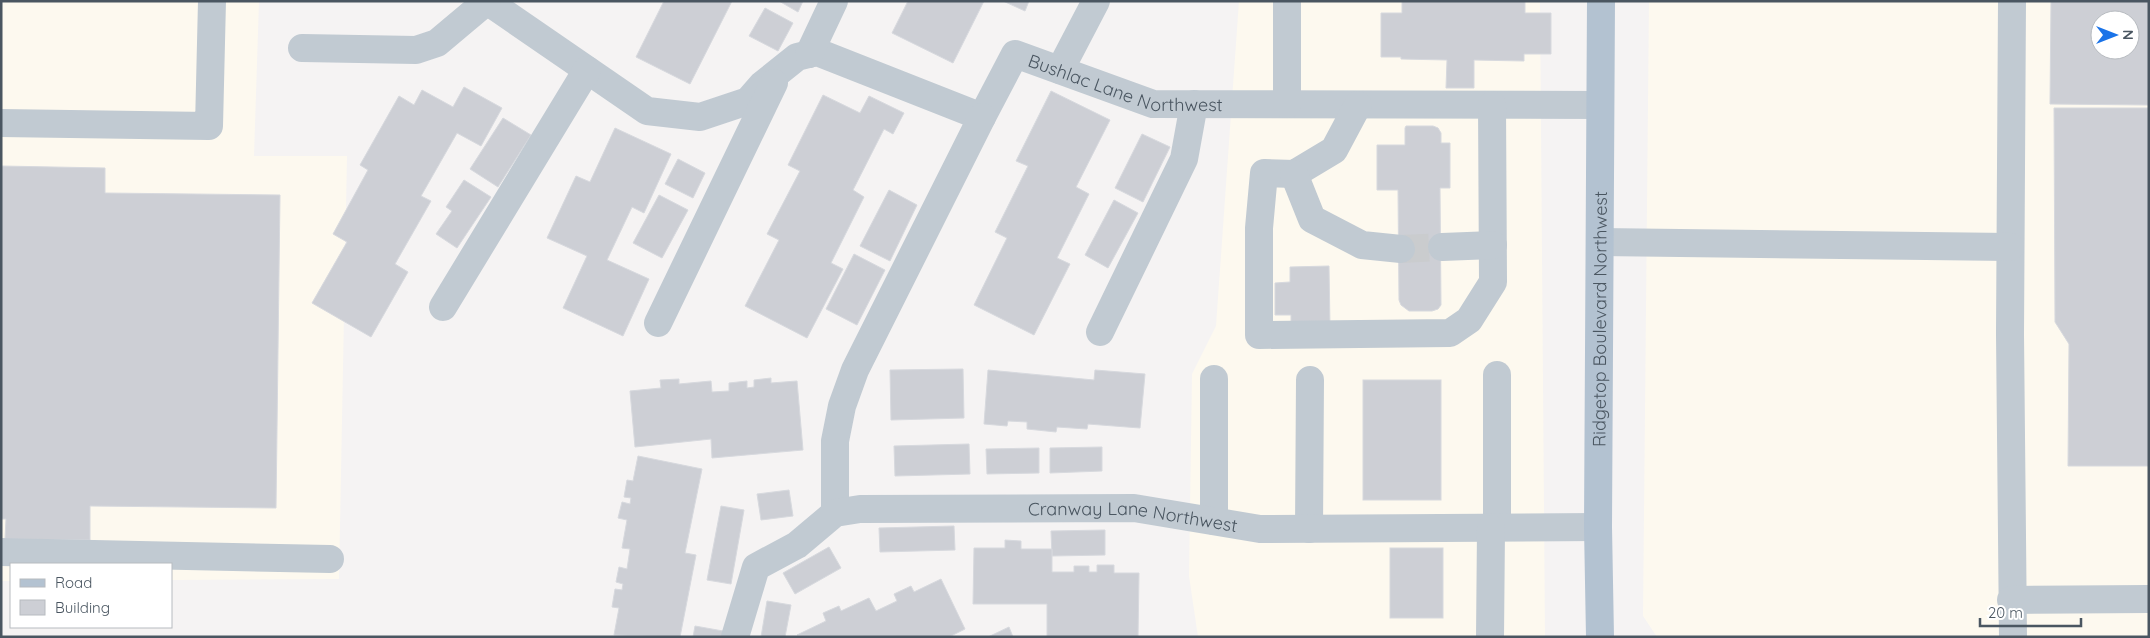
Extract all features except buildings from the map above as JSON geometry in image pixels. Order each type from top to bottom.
[{"type":"main road","name":"Ridgetop Boulevard Northwest","points":[[1600,637],[1598,527],[1601,1]]},
{"type":"street","points":[[1,123],[209,126],[212,1]]},
{"type":"street","points":[[302,48],[416,50],[438,43],[487,1],[647,111],[700,116],[748,101],[762,85],[797,57],[817,52],[982,116],[855,370],[842,406],[835,441],[835,513],[796,545],[756,567],[736,637]]},
{"type":"street","points":[[809,54],[834,1]]},
{"type":"street","points":[[1060,70],[1096,1]]},
{"type":"street","points":[[1286,1],[1287,104]]},
{"type":"street","points":[[2012,1],[2010,246],[2011,600],[2013,637]]},
{"type":"street","name":"Bushlac Lane Northwest","points":[[982,116],[1015,54],[1153,104],[1600,105]]},
{"type":"street","points":[[442,307],[587,70]]},
{"type":"street","points":[[658,323],[781,70]]},
{"type":"street","points":[[1100,332],[1184,159],[1194,104]]},
{"type":"street","points":[[1358,105],[1334,150],[1294,174],[1264,173],[1259,228],[1259,335],[1450,333],[1469,320],[1493,282],[1492,105]]},
{"type":"street","points":[[1294,174],[1312,219],[1362,245],[1401,249]]},
{"type":"street","points":[[1600,242],[2010,246]]},
{"type":"street","points":[[1442,246],[1493,245]]},
{"type":"street","points":[[1490,637],[1497,375]]},
{"type":"street","points":[[1214,379],[1214,521]]},
{"type":"street","points":[[1309,528],[1310,380]]},
{"type":"street","name":"Cranway Lane Northwest","points":[[835,513],[860,509],[1134,508],[1260,528],[1494,529],[1598,527]]},
{"type":"street","points":[[1,552],[330,559]]},
{"type":"street","points":[[2011,600],[2149,599]]},
{"type":"shaded area","points":[[1,1],[259,1],[254,156],[347,156],[339,579],[172,580],[172,563],[10,563],[10,581],[1,581]]},
{"type":"shaded area","points":[[1239,1],[1540,1],[1545,637],[1198,637],[1189,576],[1192,374],[1216,326]]},
{"type":"shaded area","points":[[1649,1],[2149,1],[2149,637],[1657,637],[1643,616]]},
{"type":"tunnel","points":[[1401,249],[1442,247]]}]
